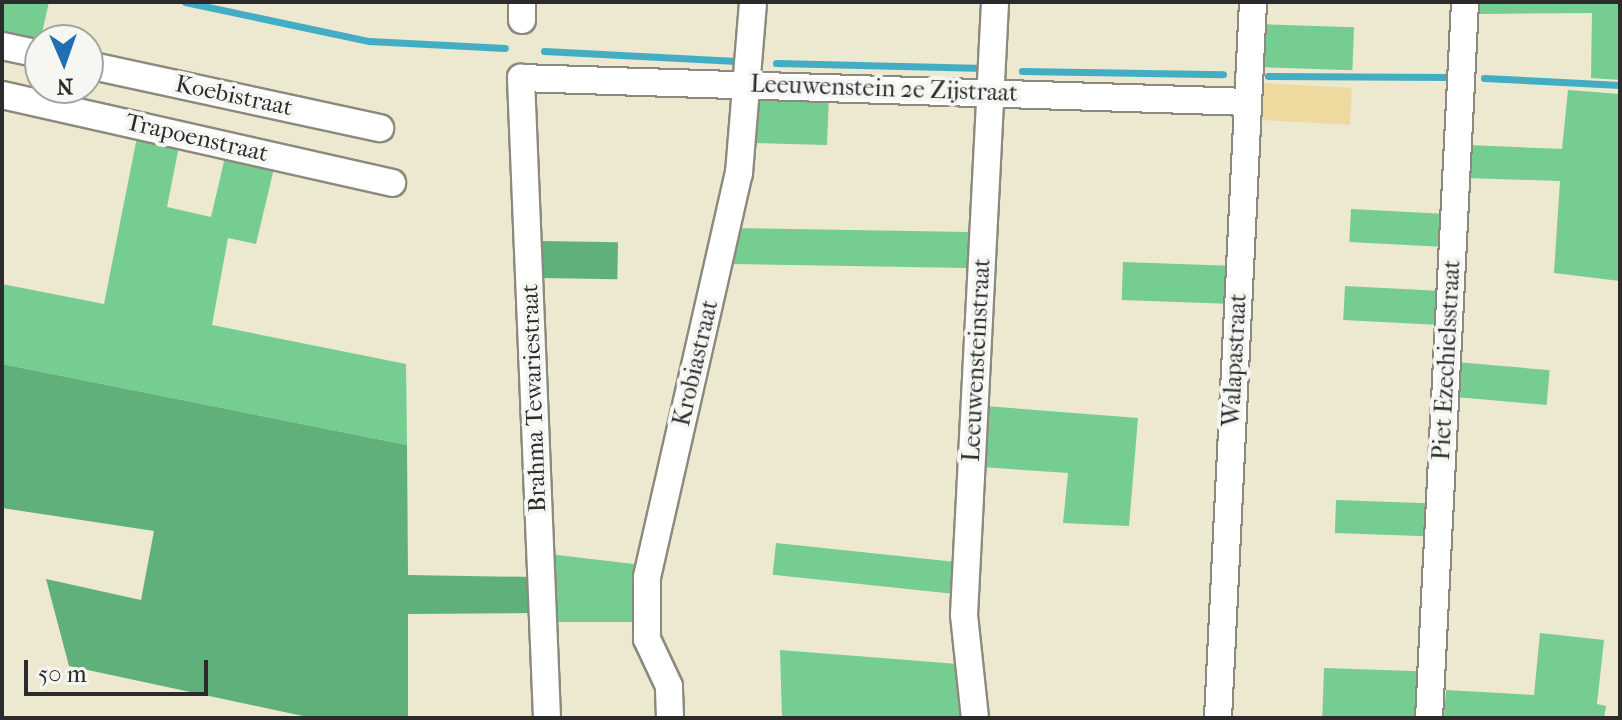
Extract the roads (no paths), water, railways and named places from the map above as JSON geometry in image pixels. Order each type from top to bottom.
[{"type":"street","name":"Krobiastraat","points":[[670,718],[669,686],[647,639],[647,577],[739,173],[749,85],[753,2]]},
{"type":"street","name":"Leeuwensteinstraat","points":[[975,718],[964,615],[995,2]]},
{"type":"street","name":"Walapastraat","points":[[1218,718],[1253,2]]},
{"type":"street","name":"Piet Ezechielsstraat","points":[[1429,718],[1465,2]]},
{"type":"street","points":[[2,46],[24,51]]},
{"type":"street","name":"Koebistraat","points":[[104,68],[380,128]]},
{"type":"street","name":"Leeuwenstein 2e Zijstraat","points":[[521,78],[1247,102]]},
{"type":"street","name":"Brahma Tewariestraat","points":[[521,78],[547,718]]},
{"type":"street","name":"Trapoenstraat","points":[[2,95],[392,183]]},
{"type":"waterway","points":[[185,2],[369,41],[505,48]]},
{"type":"waterway","points":[[544,51],[737,61]]},
{"type":"waterway","points":[[776,63],[975,68]]},
{"type":"waterway","points":[[1022,71],[1223,74]]},
{"type":"waterway","points":[[1268,76],[1447,77]]},
{"type":"waterway","points":[[1484,78],[1620,85]]}]
